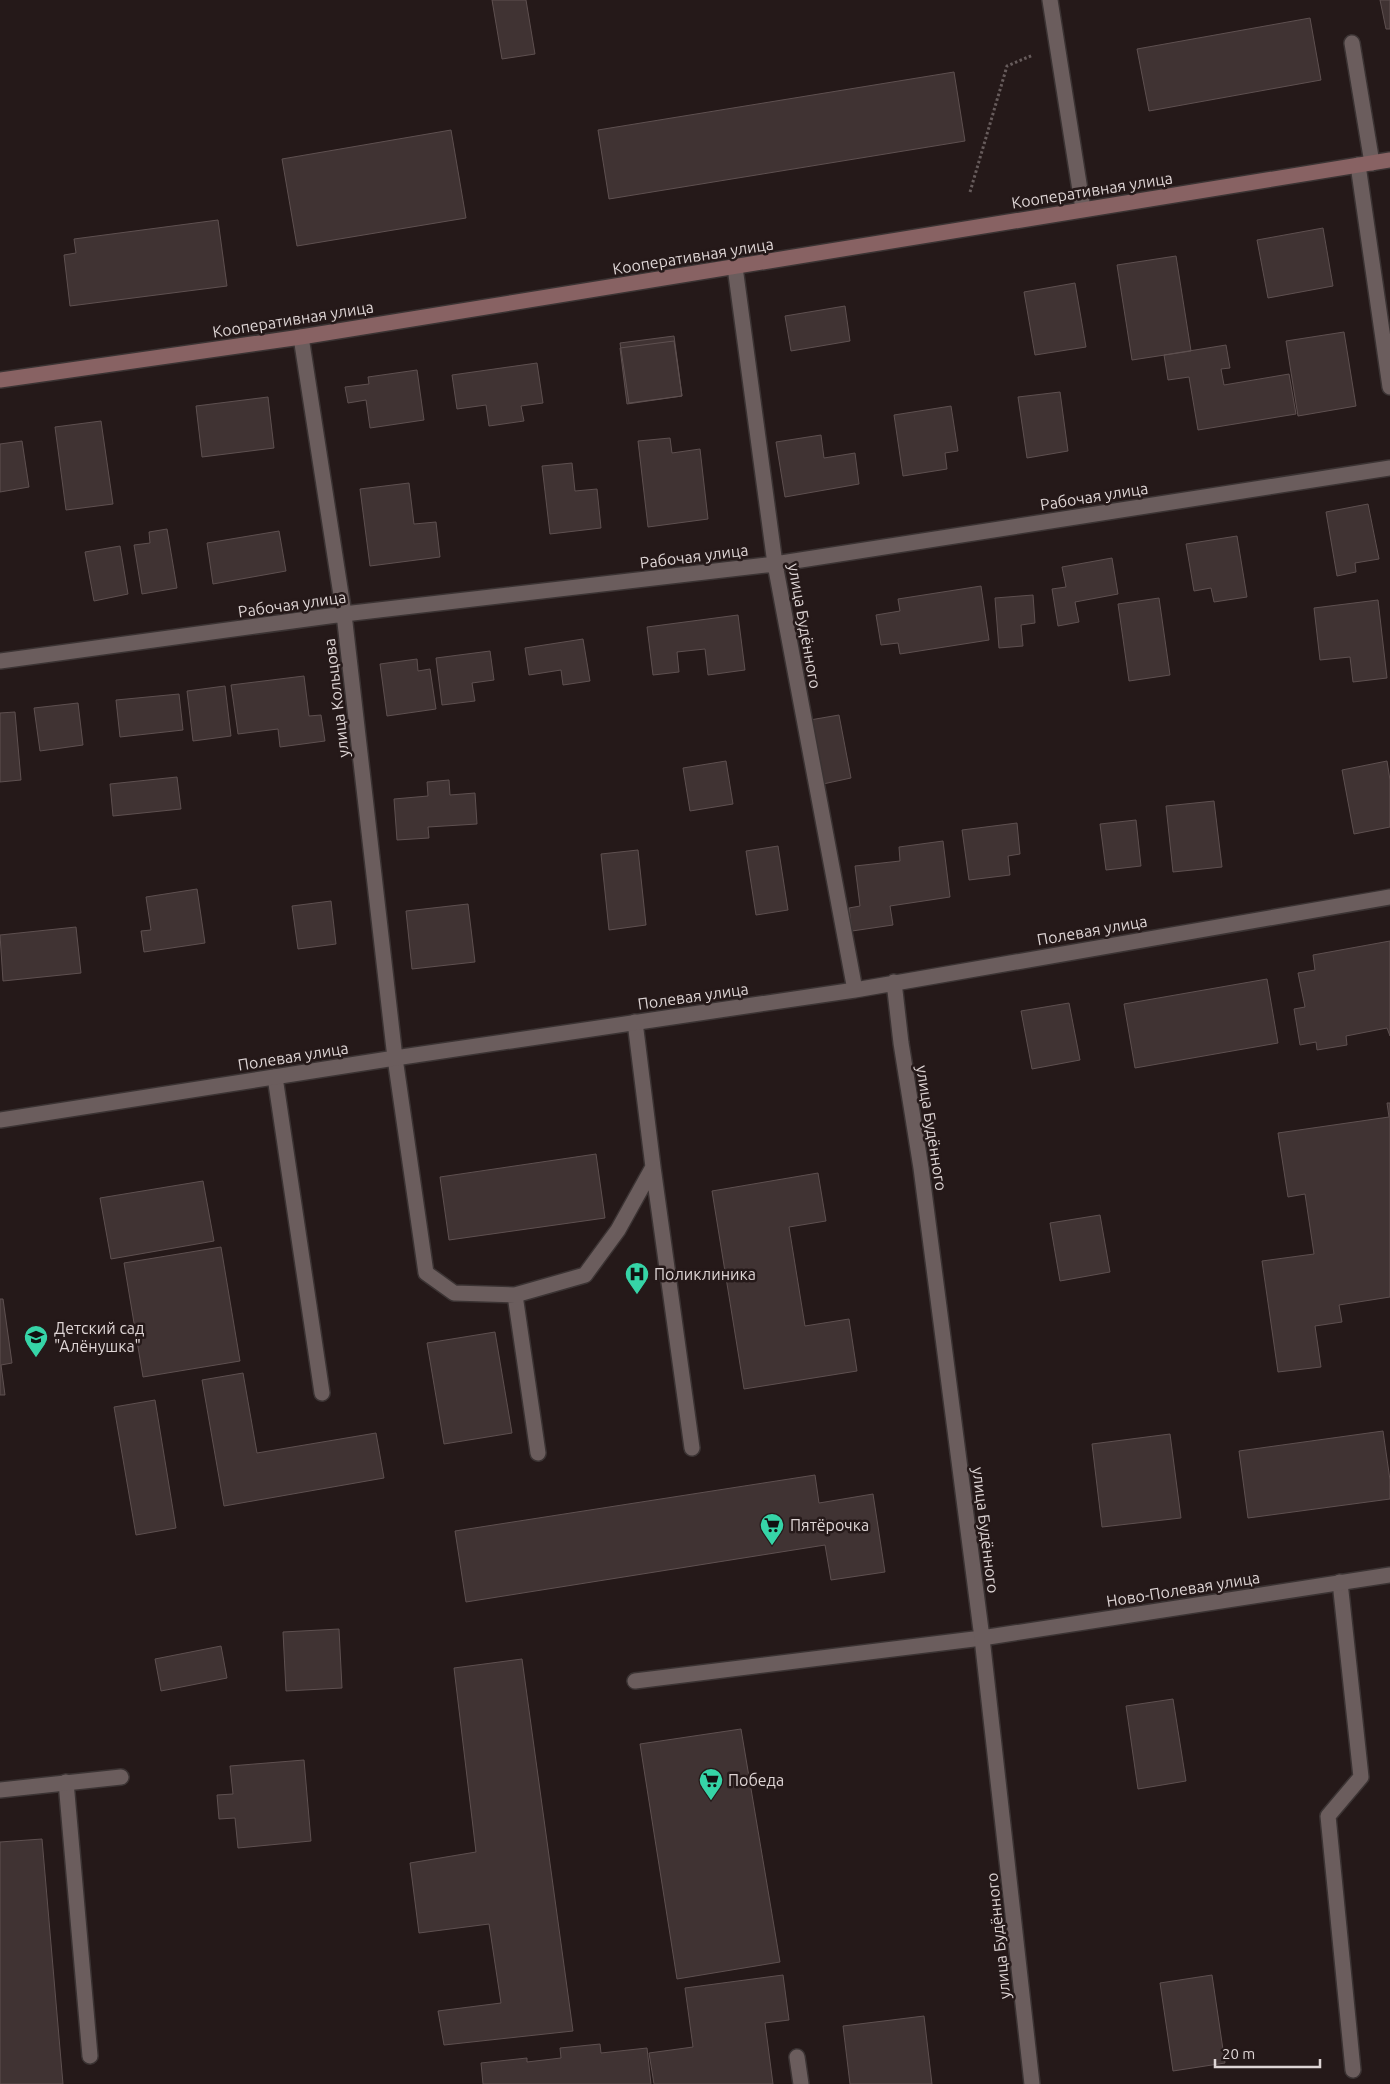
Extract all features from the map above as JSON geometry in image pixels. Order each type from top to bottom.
[{"type":"street","points":[[1050,0],[1083,209]]},
{"type":"street","points":[[1352,43],[1390,388]]},
{"type":"street","name":"Кооперативная улица","points":[[0,380],[301,337],[1390,160]]},
{"type":"street","name":"улица Будённого","points":[[735,267],[775,564],[855,990]]},
{"type":"street","name":"улица Кольцова","points":[[301,337],[344,614],[395,1058],[426,1273],[454,1294],[516,1295],[584,1275],[618,1230],[653,1167]]},
{"type":"street","name":"Рабочая улица","points":[[0,661],[344,614],[775,564],[1390,468]]},
{"type":"street","name":"Полевая улица","points":[[0,1120],[395,1058],[855,990],[1390,897]]},
{"type":"street","name":"улица Будённого","points":[[894,982],[901,1043],[921,1168],[982,1638],[1032,2084]]},
{"type":"street","points":[[634,1022],[692,1448]]},
{"type":"street","points":[[275,1077],[322,1393]]},
{"type":"street","points":[[516,1295],[538,1453]]},
{"type":"street","name":"Ново-Полевая улица","points":[[635,1681],[982,1638],[1390,1575]]},
{"type":"street","points":[[1340,1582],[1361,1777],[1328,1816],[1353,2070]]},
{"type":"street","points":[[0,1790],[120,1777]]},
{"type":"street","points":[[66,1782],[90,2056]]},
{"type":"street","points":[[797,2057],[801,2084]]},
{"type":"path","points":[[970,192],[1007,66],[1058,45]]},
{"type":"building","points":[[492,0],[526,0],[535,54],[502,59]]},
{"type":"building","points":[[1380,0],[1390,0],[1390,29],[1386,29]]},
{"type":"building","points":[[1310,18],[1321,80],[1149,111],[1137,49]]},
{"type":"building","points":[[954,72],[965,141],[609,199],[598,130]]},
{"type":"building","points":[[451,130],[466,218],[297,246],[282,159]]},
{"type":"building","points":[[218,220],[227,286],[70,306],[64,255],[76,253],[74,239]]},
{"type":"building","points":[[1323,228],[1333,286],[1268,298],[1257,240]]},
{"type":"building","points":[[1176,256],[1191,351],[1132,360],[1117,265]]},
{"type":"building","points":[[1075,283],[1086,347],[1035,355],[1024,292]]},
{"type":"building","points":[[845,306],[850,341],[791,351],[785,316]]},
{"type":"building","points":[[1344,332],[1356,406],[1298,416],[1286,341]]},
{"type":"building","points":[[674,336],[682,396],[629,403],[620,343]]},
{"type":"building","points":[[674,341],[682,396],[627,404],[620,348]]},
{"type":"building","points":[[1226,345],[1230,368],[1221,369],[1224,385],[1289,374],[1296,414],[1198,430],[1189,377],[1168,380],[1164,355]]},
{"type":"building","points":[[537,363],[543,403],[521,406],[524,421],[489,426],[486,405],[457,409],[452,375]]},
{"type":"building","points":[[417,370],[424,420],[370,428],[366,400],[348,403],[345,387],[369,384],[368,377]]},
{"type":"building","points":[[1060,392],[1068,451],[1027,458],[1018,397]]},
{"type":"building","points":[[268,397],[274,448],[202,457],[196,406]]},
{"type":"building","points":[[951,406],[958,451],[945,453],[947,469],[903,476],[894,415]]},
{"type":"building","points":[[101,421],[113,504],[66,510],[55,427]]},
{"type":"building","points":[[821,435],[824,458],[855,453],[859,484],[785,497],[776,442]]},
{"type":"building","points":[[670,438],[672,453],[700,449],[708,519],[648,527],[638,441]]},
{"type":"building","points":[[22,441],[29,487],[0,492],[0,444]]},
{"type":"building","points":[[572,463],[575,491],[597,489],[601,528],[550,534],[542,466]]},
{"type":"building","points":[[409,483],[414,524],[436,522],[440,557],[370,566],[360,489]]},
{"type":"building","points":[[1368,504],[1379,559],[1355,563],[1356,572],[1337,576],[1326,512]]},
{"type":"building","points":[[167,529],[177,588],[142,594],[134,545],[150,543],[149,532]]},
{"type":"building","points":[[279,531],[286,571],[213,584],[207,543]]},
{"type":"building","points":[[1237,536],[1247,597],[1214,602],[1211,588],[1194,591],[1186,544]]},
{"type":"building","points":[[120,546],[128,594],[94,601],[85,552]]},
{"type":"building","points":[[1112,558],[1118,594],[1075,602],[1079,622],[1058,626],[1052,589],[1066,587],[1062,567]]},
{"type":"building","points":[[981,586],[989,640],[900,654],[898,643],[881,645],[876,615],[900,611],[898,599]]},
{"type":"building","points":[[1033,595],[1035,623],[1021,625],[1023,646],[999,648],[995,598]]},
{"type":"building","points":[[1159,598],[1170,675],[1129,681],[1118,604]]},
{"type":"building","points":[[1378,600],[1387,678],[1353,682],[1350,657],[1320,660],[1314,608]]},
{"type":"building","points":[[738,615],[745,670],[708,675],[705,649],[677,652],[679,672],[653,675],[647,627]]},
{"type":"building","points":[[583,639],[590,681],[563,685],[561,670],[529,675],[525,648]]},
{"type":"building","points":[[490,651],[494,680],[472,683],[475,701],[442,705],[436,658]]},
{"type":"building","points":[[417,659],[418,671],[430,669],[436,709],[387,716],[380,664]]},
{"type":"building","points":[[304,676],[309,716],[321,715],[325,741],[280,747],[278,729],[238,734],[231,685]]},
{"type":"building","points":[[225,686],[231,736],[193,741],[187,691]]},
{"type":"building","points":[[179,694],[183,730],[120,737],[116,700]]},
{"type":"building","points":[[78,703],[83,745],[40,751],[34,708]]},
{"type":"building","points":[[15,712],[21,780],[0,782],[0,713]]},
{"type":"building","points":[[839,715],[851,778],[823,784],[810,720]]},
{"type":"building","points":[[726,761],[733,804],[690,811],[683,768]]},
{"type":"building","points":[[1387,761],[1390,780],[1390,827],[1354,834],[1342,770]]},
{"type":"building","points":[[177,777],[181,809],[113,816],[110,784]]},
{"type":"building","points":[[449,780],[450,795],[475,793],[477,824],[428,827],[429,838],[397,840],[394,799],[428,796],[427,782]]},
{"type":"building","points":[[1214,801],[1222,867],[1173,872],[1166,806]]},
{"type":"building","points":[[1136,820],[1141,866],[1106,870],[1100,824]]},
{"type":"building","points":[[1017,823],[1020,854],[1008,856],[1010,875],[969,880],[962,830]]},
{"type":"building","points":[[943,841],[950,897],[890,906],[893,925],[852,931],[849,908],[860,906],[855,866],[900,861],[899,847]]},
{"type":"building","points":[[778,846],[788,910],[756,915],[746,851]]},
{"type":"building","points":[[638,850],[646,925],[609,930],[601,854]]},
{"type":"building","points":[[197,889],[205,943],[144,952],[141,931],[151,930],[146,897]]},
{"type":"building","points":[[331,901],[336,944],[298,949],[292,906]]},
{"type":"building","points":[[468,904],[475,962],[412,969],[406,911]]},
{"type":"building","points":[[76,927],[81,973],[3,981],[0,935]]},
{"type":"building","points":[[1390,941],[1390,1036],[1387,1028],[1346,1036],[1347,1045],[1317,1050],[1316,1042],[1300,1045],[1294,1009],[1305,1007],[1298,973],[1315,970],[1313,955]]},
{"type":"building","points":[[1267,979],[1278,1043],[1135,1068],[1124,1004]]},
{"type":"building","points":[[1069,1003],[1080,1060],[1032,1069],[1021,1011]]},
{"type":"building","points":[[1387,1103],[1390,1103],[1390,1297],[1339,1305],[1342,1322],[1315,1326],[1321,1367],[1278,1372],[1262,1261],[1314,1254],[1305,1194],[1288,1197],[1278,1133],[1389,1117]]},
{"type":"building","points":[[596,1154],[605,1218],[449,1240],[440,1177]]},
{"type":"building","points":[[818,1173],[826,1221],[789,1227],[805,1326],[849,1319],[857,1371],[744,1389],[712,1191]]},
{"type":"building","points":[[203,1181],[214,1241],[111,1259],[100,1198]]},
{"type":"building","points":[[1100,1215],[1110,1272],[1060,1281],[1050,1223]]},
{"type":"building","points":[[221,1247],[240,1361],[143,1377],[124,1263]]},
{"type":"building","points":[[0,1299],[3,1299],[12,1363],[1,1365],[5,1395],[0,1395]]},
{"type":"building","points":[[495,1332],[512,1433],[444,1444],[427,1343]]},
{"type":"building","points":[[243,1373],[257,1453],[376,1433],[384,1478],[224,1506],[202,1380]]},
{"type":"building","points":[[155,1400],[176,1528],[136,1535],[114,1407]]},
{"type":"building","points":[[1383,1431],[1390,1480],[1390,1499],[1248,1518],[1239,1451]]},
{"type":"building","points":[[1170,1434],[1181,1518],[1102,1527],[1092,1444]]},
{"type":"building","points":[[815,1475],[819,1503],[873,1494],[885,1572],[831,1580],[825,1545],[466,1602],[455,1531]]},
{"type":"building","points":[[339,1629],[342,1688],[286,1691],[283,1632]]},
{"type":"building","points":[[221,1646],[227,1678],[161,1691],[155,1659]]},
{"type":"building","points":[[522,1659],[573,2031],[444,2045],[438,2011],[501,2003],[489,1924],[419,1933],[410,1863],[476,1852],[454,1668]]},
{"type":"building","points":[[1173,1699],[1186,1781],[1138,1789],[1126,1706]]},
{"type":"building","points":[[741,1729],[780,1962],[677,1979],[640,1744]]},
{"type":"building","points":[[304,1760],[311,1841],[238,1848],[235,1818],[219,1819],[217,1795],[233,1794],[230,1766]]},
{"type":"building","points":[[42,1839],[63,2084],[0,2084],[0,1842]]},
{"type":"building","points":[[783,1975],[789,2020],[765,2023],[773,2084],[654,2084],[649,2053],[693,2047],[685,1988]]},
{"type":"building","points":[[1212,1975],[1225,2063],[1173,2071],[1160,1983]]},
{"type":"building","points":[[924,2016],[932,2084],[850,2084],[843,2026]]},
{"type":"building","points":[[600,2044],[601,2053],[647,2048],[651,2084],[483,2084],[481,2063],[527,2058],[527,2062],[561,2058],[560,2048]]},
{"type":"place","name":"Поликлиника","points":[[637,1295]]},
{"type":"place","name":"Детский сад \"Алёнушка\"","points":[[36,1358]]},
{"type":"place","name":"Пятёрочка","points":[[772,1546]]},
{"type":"place","name":"Победа","points":[[711,1801]]}]
